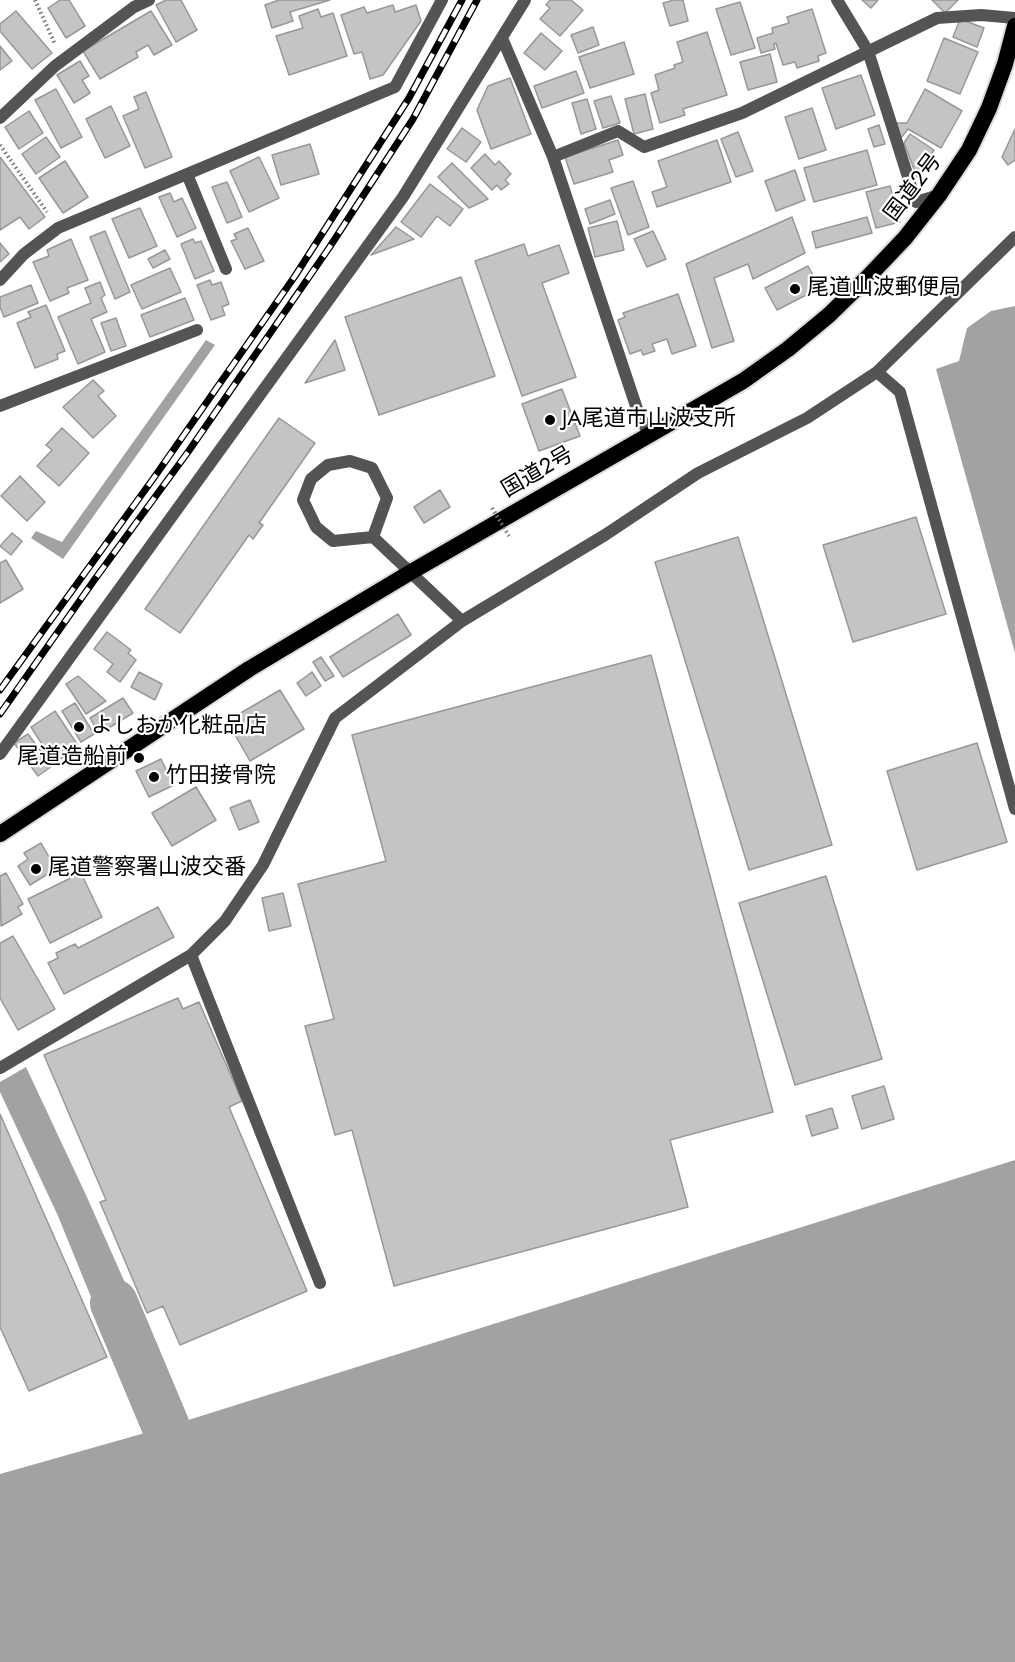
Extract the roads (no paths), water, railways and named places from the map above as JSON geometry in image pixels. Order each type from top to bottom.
[{"type":"highway","name":"国道2号","points":[[0,834],[249,669],[411,572],[743,381],[804,336],[868,277],[905,238],[939,195],[969,150],[989,108],[1005,64],[1015,26]]},
{"type":"street","points":[[0,118],[55,66],[134,7],[149,0]]},
{"type":"street","points":[[0,280],[24,255],[58,228],[395,87],[442,0]]},
{"type":"street","points":[[0,754],[403,197],[525,0]]},
{"type":"street","points":[[837,0],[868,51],[916,202],[939,195]]},
{"type":"street","points":[[553,157],[618,132],[644,147],[742,113],[937,18],[981,15],[1015,18]]},
{"type":"street","points":[[502,38],[553,157],[637,409],[650,435]]},
{"type":"street","points":[[187,174],[226,269]]},
{"type":"street","points":[[0,1068],[191,956],[225,921],[263,865],[334,718],[462,621],[604,535],[698,473],[807,418],[877,372],[1015,237]]},
{"type":"street","points":[[0,406],[197,330]]},
{"type":"street","points":[[877,372],[900,392],[1015,809]]},
{"type":"street","points":[[372,537],[387,498],[372,468],[350,461],[328,465],[311,479],[303,500],[316,527],[333,542],[372,537],[462,621]]},
{"type":"street","points":[[191,956],[320,1283]]},
{"type":"waterway","points":[[114,1303],[166,1427]]},
{"type":"railway","points":[[0,690],[153,479],[295,276],[409,98],[462,0]]},
{"type":"railway","points":[[0,714],[188,452],[329,248],[413,119],[477,0]]},
{"type":"place","name":"尾道山波郵便局","points":[[795,289]]},
{"type":"place","name":"JA尾道市山波支所","points":[[550,420]]},
{"type":"place","name":"よしおか化粧品店","points":[[79,727]]},
{"type":"place","name":"尾道造船前","points":[[139,758]]},
{"type":"place","name":"竹田接骨院","points":[[154,777]]},
{"type":"place","name":"尾道警察署山波交番","points":[[36,869]]}]
